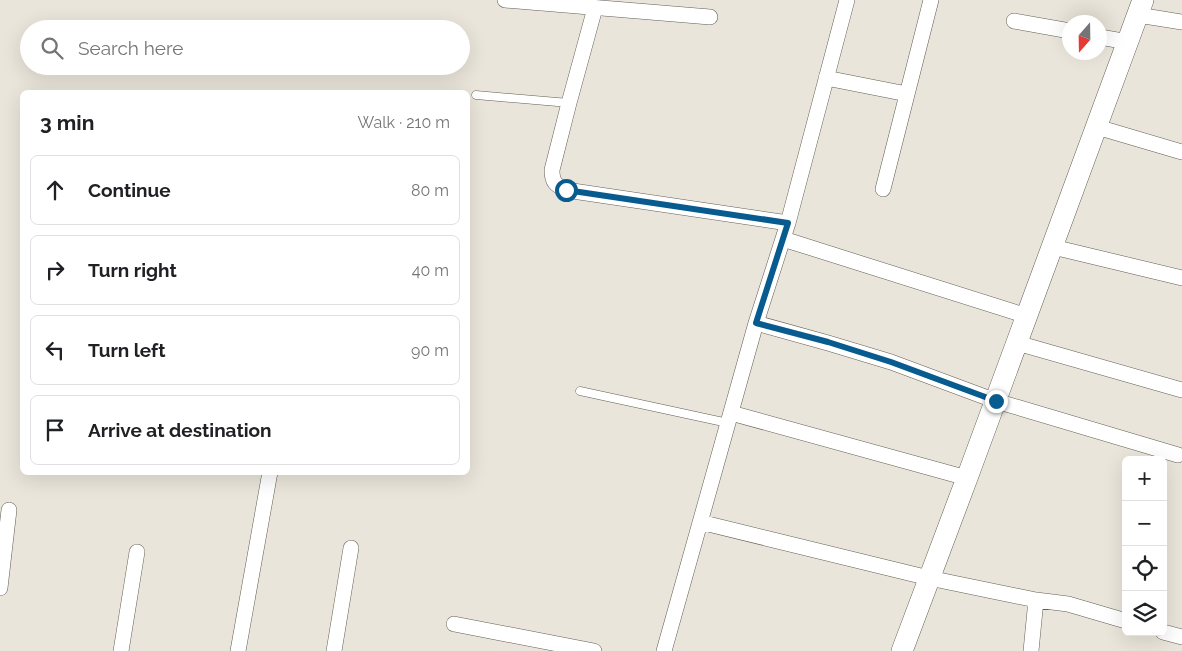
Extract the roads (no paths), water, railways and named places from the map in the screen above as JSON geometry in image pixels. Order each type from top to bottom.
[{"type":"main road","points":[[902,651],[1141,7]]},
{"type":"street","points":[[505,0],[710,17]]},
{"type":"street","points":[[664,651],[756,323],[788,223],[847,0]]},
{"type":"street","points":[[883,189],[932,0]]},
{"type":"street","points":[[1141,7],[1182,22]]},
{"type":"street","points":[[595,8],[552,170],[552,178],[557,185],[566,190],[788,223]]},
{"type":"street","points":[[1014,21],[1062,30]]},
{"type":"street","points":[[1107,38],[1128,42]]},
{"type":"street","points":[[826,78],[907,94]]},
{"type":"street","points":[[1097,127],[1182,152]]},
{"type":"street","points":[[783,239],[1027,316]]},
{"type":"street","points":[[1052,247],[1182,278]]},
{"type":"street","points":[[756,323],[828,342],[891,362],[996,401],[1178,455]]},
{"type":"street","points":[[1017,343],[1182,390]]},
{"type":"street","points":[[729,418],[967,478]]},
{"type":"street","points":[[238,651],[269,475]]},
{"type":"street","points":[[0,588],[9,510]]},
{"type":"street","points":[[700,522],[929,578],[1036,600],[1068,604],[1122,620]]},
{"type":"street","points":[[334,651],[350,548]]},
{"type":"street","points":[[121,651],[137,552]]},
{"type":"street","points":[[1031,651],[1036,600]]},
{"type":"street","points":[[454,624],[594,651]]},
{"type":"street","points":[[1167,633],[1182,637]]},
{"type":"lane","points":[[476,95],[569,103]]},
{"type":"lane","points":[[580,390],[729,418]]}]
